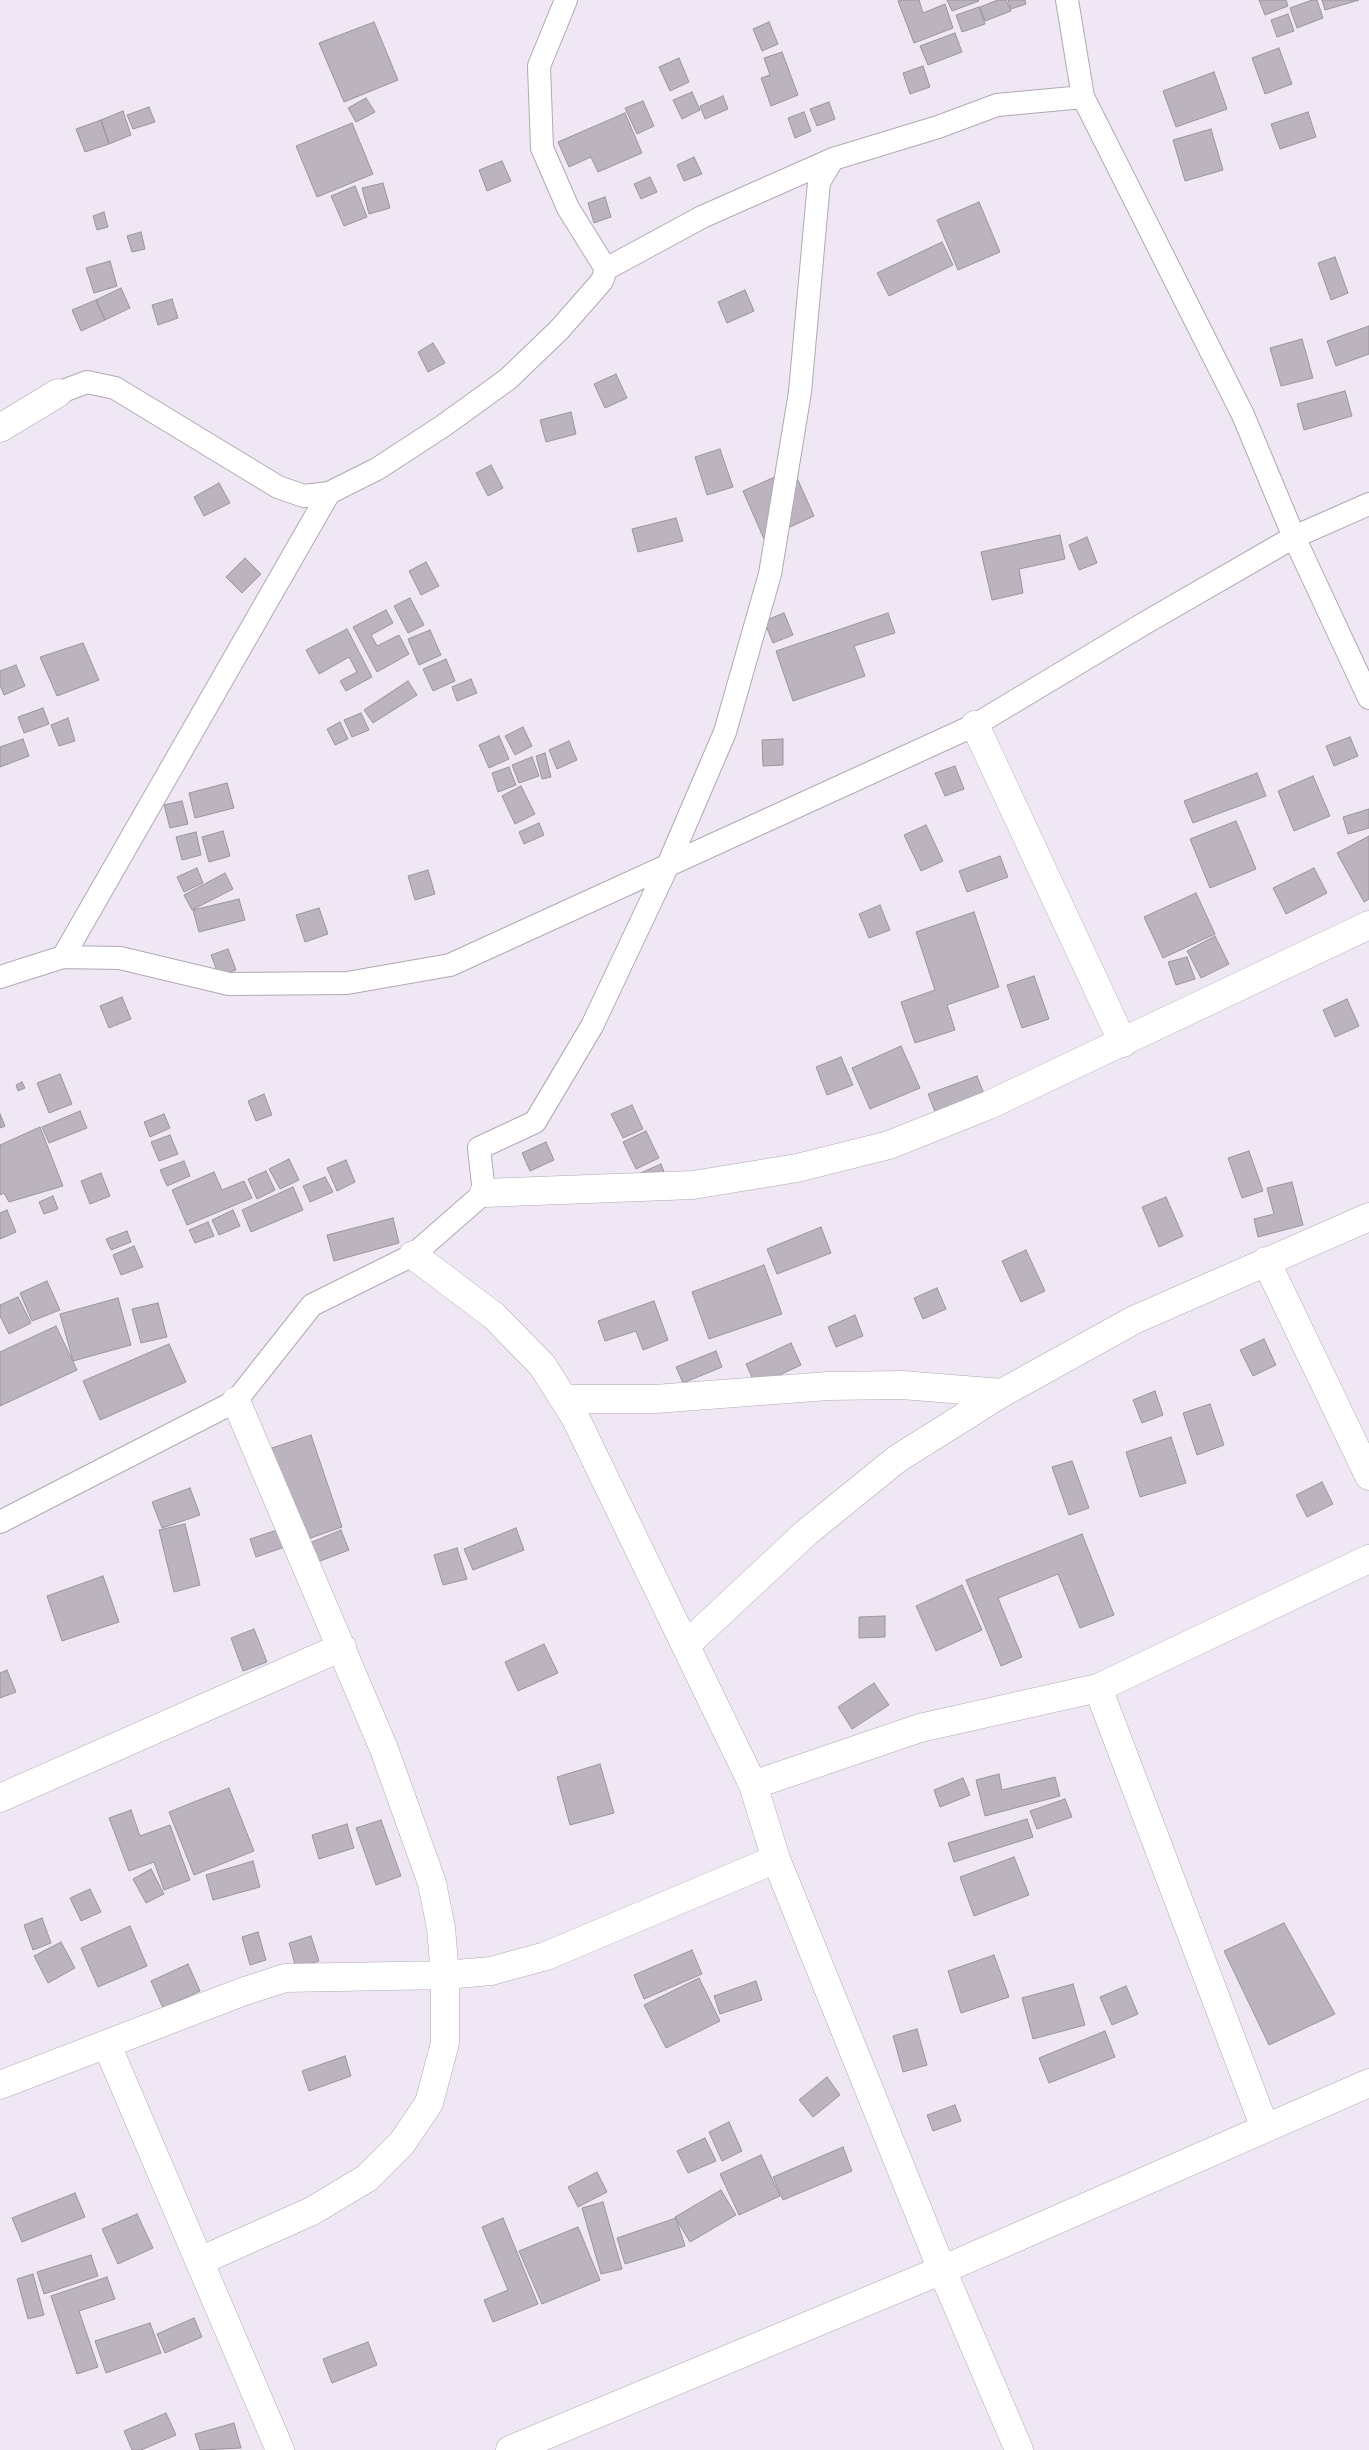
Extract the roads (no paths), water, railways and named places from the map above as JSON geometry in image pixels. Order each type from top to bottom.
[{"type":"street","points":[[0,428],[58,393]]},
{"type":"street","points":[[975,725],[1123,1043]]},
{"type":"street","points":[[484,1193],[693,1185],[797,1168],[889,1145],[989,1105],[1369,925]]},
{"type":"street","points":[[686,1645],[807,1532],[897,1459],[1002,1393],[1134,1320],[1369,1216]]},
{"type":"street","points":[[413,1255],[494,1316],[542,1365],[575,1418],[753,1785],[776,1859],[942,2270],[1019,2450]]},
{"type":"street","points":[[1266,1261],[1369,1476]]},
{"type":"street","points":[[564,1399],[655,1399],[828,1386],[902,1385],[1002,1393]]},
{"type":"street","points":[[200,2261],[312,2212],[367,2178],[402,2143],[429,2103],[445,2043],[445,1975],[441,1928],[432,1883],[384,1749],[236,1401]]},
{"type":"street","points":[[753,1785],[920,1728],[1098,1688],[1369,1559]]},
{"type":"street","points":[[0,1798],[342,1647]]},
{"type":"street","points":[[1098,1688],[1265,2128]]},
{"type":"street","points":[[0,2085],[242,1992],[285,1978],[445,1975],[491,1971],[546,1956],[776,1859]]},
{"type":"street","points":[[107,2045],[280,2450]]},
{"type":"street","points":[[510,2450],[942,2270],[1369,2083]]},
{"type":"lane","points":[[566,0],[539,66],[542,148],[568,208],[606,269]]},
{"type":"lane","points":[[1067,0],[1083,97],[1243,415],[1294,537],[1369,698]]},
{"type":"lane","points":[[58,393],[87,382],[115,388],[278,487],[304,496],[329,493],[377,469],[443,426],[508,379],[559,330],[602,281],[606,269],[702,217],[833,159],[938,127],[997,105],[1083,97]]},
{"type":"lane","points":[[0,1522],[236,1401],[312,1305],[413,1255],[484,1193],[479,1148],[535,1122],[592,1026],[668,865],[725,732],[770,574],[800,392],[819,182],[833,159]]},
{"type":"lane","points":[[63,957],[329,493]]},
{"type":"lane","points":[[0,977],[63,957],[120,958],[230,984],[347,983],[450,964],[975,725],[1145,623],[1294,537],[1369,504]]}]
